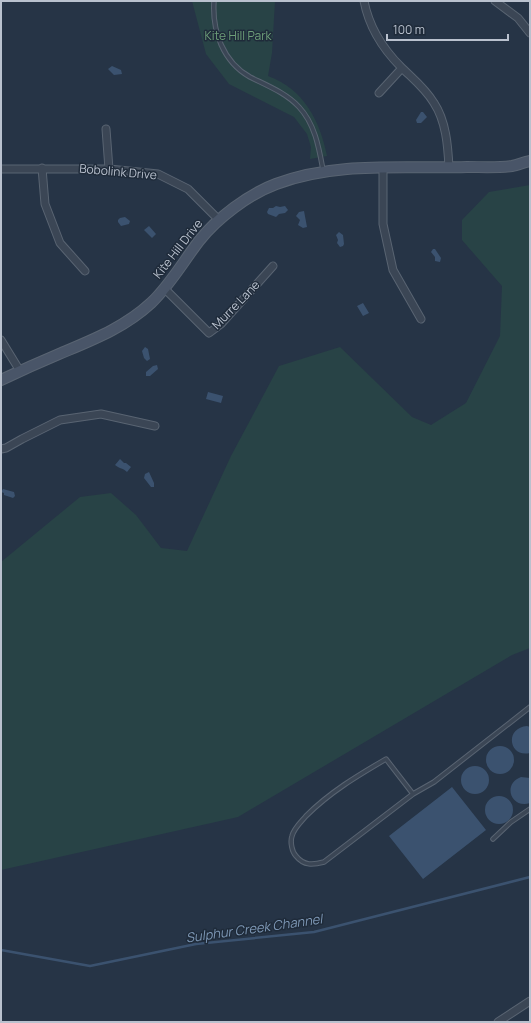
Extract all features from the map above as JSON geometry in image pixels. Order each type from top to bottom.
[{"type":"street","points":[[364,1],[372,27],[380,43],[390,56],[421,85],[434,103],[444,123],[450,168]]},
{"type":"street","points":[[495,1],[518,18],[530,33]]},
{"type":"street","points":[[379,93],[402,68]]},
{"type":"street","points":[[106,129],[109,169]]},
{"type":"street","name":"Kite Hill Drive","points":[[1,380],[106,335],[130,320],[151,303],[164,288],[199,240],[219,220],[250,197],[274,184],[299,176],[323,171],[383,167],[450,168],[513,166],[530,161]]},
{"type":"street","points":[[383,167],[382,224],[393,270],[422,319]]},
{"type":"street","points":[[42,168],[45,204],[60,243],[84,272]]},
{"type":"street","name":"Bobolink Drive","points":[[1,170],[42,168],[109,169],[158,174],[188,188],[219,220]]},
{"type":"street","name":"Murre Lane","points":[[164,288],[209,333],[221,324],[273,266]]},
{"type":"street","points":[[1,340],[20,371]]},
{"type":"street","points":[[1,449],[6,448],[22,438],[60,420],[101,414],[155,426]]},
{"type":"street","points":[[498,1022],[530,1001]]},
{"type":"lane","points":[[214,1],[213,11],[215,30],[229,59],[249,76],[288,96],[300,108],[309,122],[318,143],[323,171]]},
{"type":"lane","points":[[414,794],[386,759],[348,781],[318,804],[298,825],[292,836],[292,846],[296,856],[304,863],[314,865],[324,862],[414,794],[434,782],[530,707]]},
{"type":"lane","points":[[493,839],[511,822],[530,809]]},
{"type":"green space","name":"Kite Hill Park","points":[[192,1],[275,1],[272,53],[268,76],[281,82],[301,98],[315,119],[327,156],[310,159],[311,147],[307,134],[294,117],[229,84],[206,54]]},
{"type":"green space","points":[[530,185],[530,648],[512,655],[238,817],[1,870],[1,562],[80,497],[111,493],[136,515],[161,548],[187,551],[231,456],[279,366],[340,347],[412,417],[431,425],[466,403],[500,336],[502,286],[462,240],[462,220],[489,192]]},
{"type":"water","points":[[112,66],[121,70],[122,74],[114,75],[108,69]]},
{"type":"water","points":[[421,112],[423,112],[427,117],[421,123],[417,123],[416,120]]},
{"type":"water","points":[[285,206],[288,210],[276,217],[268,214],[267,212],[269,208]]},
{"type":"water","points":[[304,211],[307,227],[303,228],[298,225],[300,220],[296,216],[299,212]]},
{"type":"water","points":[[125,217],[130,221],[129,224],[121,226],[118,220]]},
{"type":"water","points":[[149,226],[156,234],[152,238],[144,230]]},
{"type":"water","points":[[339,232],[343,235],[344,244],[340,247],[337,243],[338,240],[336,235]]},
{"type":"water","points":[[435,249],[441,258],[440,262],[435,261],[435,257],[431,252]]},
{"type":"water","points":[[363,303],[369,313],[363,316],[357,306]]},
{"type":"water","points":[[145,347],[148,349],[150,359],[147,361],[144,358],[142,351]]},
{"type":"water","points":[[157,365],[158,369],[150,376],[146,376],[146,372],[153,366]]},
{"type":"water","points":[[208,392],[223,396],[221,403],[206,399]]},
{"type":"water","points":[[120,459],[131,467],[127,472],[115,465]]},
{"type":"water","points":[[149,472],[154,483],[154,487],[151,487],[144,478],[145,474]]},
{"type":"water","points":[[3,489],[14,492],[15,496],[13,498],[4,495],[4,493],[1,492]]},
{"type":"water","points":[[527,726],[530,727],[530,753],[523,753],[517,751],[514,747],[512,737],[520,728]]},
{"type":"water","points":[[500,746],[510,750],[514,760],[510,770],[500,774],[490,770],[486,760],[490,750]]},
{"type":"water","points":[[475,766],[485,770],[489,780],[485,790],[475,794],[465,790],[461,780],[465,770]]},
{"type":"water","points":[[521,777],[530,778],[530,803],[523,804],[518,802],[511,795],[510,790],[512,785],[515,780]]},
{"type":"water","points":[[452,787],[486,830],[423,879],[389,836]]},
{"type":"water","points":[[499,796],[509,800],[513,810],[509,820],[499,824],[489,820],[485,810],[489,800]]},
{"type":"waterway","name":"Sulphur Creek Channel","points":[[1,950],[90,966],[196,944],[314,932],[530,877]]}]
